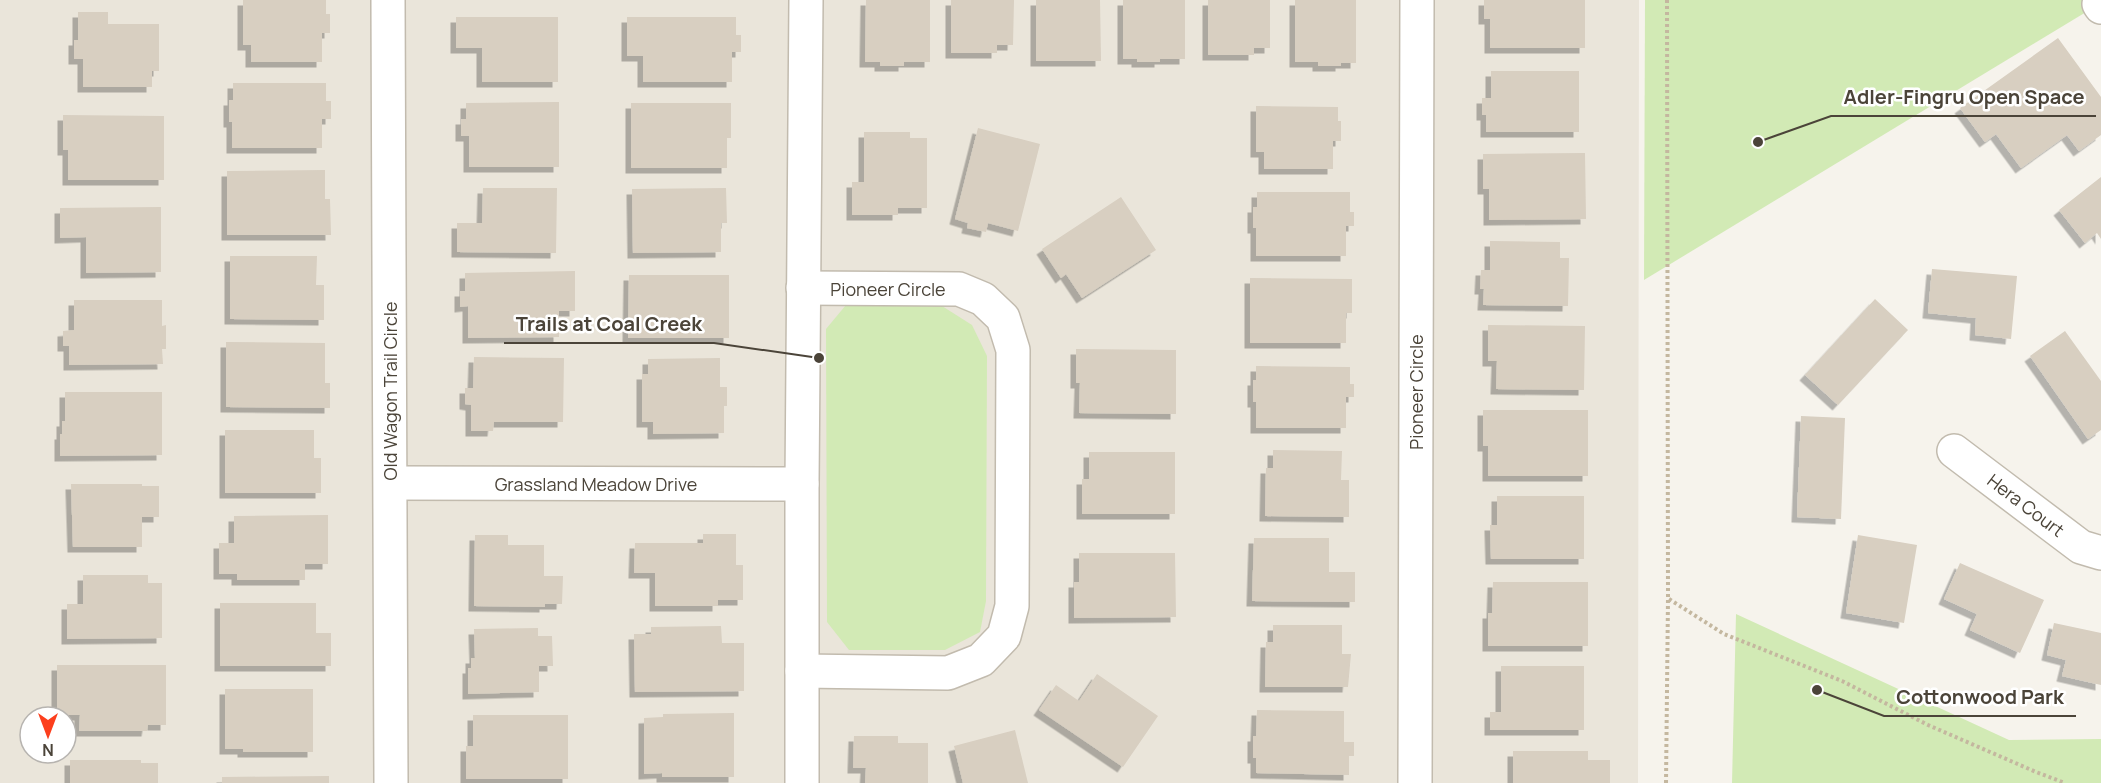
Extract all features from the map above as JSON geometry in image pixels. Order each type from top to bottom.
[{"type":"street","name":"Old Wagon Trail Circle","points":[[388,0],[391,783]]},
{"type":"street","name":"Pioneer Circle","points":[[802,783],[803,288],[807,0]]},
{"type":"street","name":"Pioneer Circle","points":[[1415,783],[1417,0]]},
{"type":"street","name":"Pioneer Circle","points":[[802,671],[948,673],[981,660],[1004,636],[1012,606],[1013,362],[1013,350],[1004,318],[982,299],[960,289],[803,288]]},
{"type":"street","name":"Hera Court","points":[[1954,451],[2081,547],[2101,553]]},
{"type":"street","name":"Grassland Meadow Drive","points":[[391,483],[802,484]]},
{"type":"path","points":[[1666,783],[1667,0]]},
{"type":"path","points":[[1668,598],[1724,634],[1842,681],[1928,725],[2065,783]]},
{"type":"shaded area","points":[[0,0],[1639,0],[1638,783],[0,783]]},
{"type":"green space","points":[[1645,0],[2101,0],[2101,3],[1644,280]]},
{"type":"green space","points":[[846,305],[942,306],[972,325],[987,356],[986,601],[980,632],[945,650],[849,650],[827,622],[826,329]]},
{"type":"green space","points":[[1736,614],[2009,740],[2101,739],[2101,783],[1732,783]]},
{"type":"building","points":[[243,0],[326,0],[326,14],[330,14],[330,33],[322,33],[322,62],[251,62],[251,45],[243,45]]},
{"type":"building","points":[[866,0],[930,0],[930,62],[904,62],[904,66],[880,66],[880,62],[865,62]]},
{"type":"building","points":[[951,0],[1014,0],[1013,45],[997,45],[997,53],[951,53]]},
{"type":"building","points":[[1036,0],[1100,0],[1101,61],[1036,61]]},
{"type":"building","points":[[1123,0],[1185,0],[1185,59],[1137,62],[1137,59],[1123,59]]},
{"type":"building","points":[[1208,0],[1270,0],[1270,48],[1254,48],[1254,55],[1208,55]]},
{"type":"building","points":[[1295,0],[1356,0],[1356,63],[1341,63],[1341,66],[1318,66],[1318,62],[1295,62]]},
{"type":"building","points":[[1484,0],[1585,0],[1585,48],[1490,48],[1490,19],[1484,19]]},
{"type":"building","points":[[78,12],[108,12],[108,24],[159,24],[159,71],[152,71],[152,87],[83,87],[83,59],[74,59],[74,40],[78,40]]},
{"type":"building","points":[[456,17],[558,17],[558,82],[482,82],[482,48],[456,48]]},
{"type":"building","points":[[627,17],[736,17],[736,35],[741,35],[741,52],[732,52],[732,82],[643,82],[643,56],[627,56]]},
{"type":"building","points":[[2058,38],[2101,97],[2101,135],[2079,151],[2067,135],[2021,168],[1996,134],[1985,142],[1960,108]]},
{"type":"building","points":[[1491,71],[1579,71],[1579,132],[1486,132],[1486,115],[1482,115],[1482,98],[1491,98]]},
{"type":"building","points":[[233,83],[326,83],[326,101],[331,101],[331,119],[322,119],[322,148],[232,148],[229,100],[233,100]]},
{"type":"building","points":[[559,102],[559,167],[469,167],[469,136],[461,136],[461,119],[466,119],[466,103]]},
{"type":"building","points":[[631,103],[731,103],[731,138],[727,138],[727,168],[631,168]]},
{"type":"building","points":[[1256,106],[1338,107],[1341,141],[1333,141],[1333,169],[1264,169],[1264,152],[1256,152]]},
{"type":"building","points":[[63,115],[164,116],[164,180],[68,180],[68,150],[63,150]]},
{"type":"building","points":[[978,128],[1040,144],[1018,231],[988,223],[986,232],[967,228],[968,223],[955,219]]},
{"type":"building","points":[[864,132],[910,132],[910,138],[927,138],[927,208],[898,208],[898,215],[852,215],[852,182],[864,182]]},
{"type":"building","points":[[1585,153],[1586,219],[1489,220],[1489,189],[1483,189],[1483,154]]},
{"type":"building","points":[[325,170],[325,199],[330,199],[331,235],[227,235],[227,171]]},
{"type":"building","points":[[2101,177],[2101,239],[2097,233],[2085,243],[2059,210]]},
{"type":"building","points":[[483,188],[557,188],[556,253],[457,252],[457,223],[482,223]]},
{"type":"building","points":[[726,188],[727,223],[721,223],[721,252],[633,253],[632,189]]},
{"type":"building","points":[[1257,192],[1350,192],[1350,212],[1354,212],[1354,226],[1346,226],[1346,256],[1256,256],[1253,207],[1257,207]]},
{"type":"building","points":[[1121,197],[1156,250],[1082,298],[1066,274],[1061,278],[1042,249]]},
{"type":"building","points":[[161,207],[161,272],[86,273],[86,237],[60,238],[60,208]]},
{"type":"building","points":[[1490,241],[1560,242],[1560,258],[1569,258],[1568,306],[1483,305],[1484,289],[1480,289],[1481,270],[1490,270]]},
{"type":"building","points":[[230,256],[317,256],[316,285],[324,285],[324,320],[230,319]]},
{"type":"building","points":[[1932,269],[2017,276],[2011,339],[1975,335],[1976,318],[1928,313]]},
{"type":"building","points":[[575,271],[575,311],[559,311],[559,337],[468,338],[468,306],[460,307],[460,291],[465,291],[465,273]]},
{"type":"building","points":[[629,275],[729,275],[729,338],[628,338]]},
{"type":"building","points":[[1250,278],[1352,279],[1352,313],[1346,313],[1346,343],[1250,343]]},
{"type":"building","points":[[1875,299],[1908,330],[1838,405],[1805,375]]},
{"type":"building","points":[[74,300],[162,300],[162,326],[166,325],[166,349],[162,349],[163,364],[69,365],[69,346],[63,346],[63,331],[74,330]]},
{"type":"building","points":[[1488,325],[1585,326],[1584,390],[1496,389],[1497,361],[1488,361]]},
{"type":"building","points":[[2065,331],[2101,381],[2101,430],[2088,439],[2030,356]]},
{"type":"building","points":[[226,342],[325,343],[325,383],[330,383],[330,408],[226,407]]},
{"type":"building","points":[[1076,349],[1176,350],[1176,414],[1079,413],[1080,383],[1076,383]]},
{"type":"building","points":[[474,357],[564,358],[563,422],[494,422],[493,431],[471,431],[471,405],[465,404],[465,388],[473,388]]},
{"type":"building","points":[[720,358],[720,387],[727,387],[724,433],[653,434],[653,422],[642,422],[642,374],[648,374],[648,359]]},
{"type":"building","points":[[1256,366],[1350,367],[1350,384],[1354,384],[1354,397],[1346,397],[1346,428],[1256,428],[1253,380],[1256,380]]},
{"type":"building","points":[[65,392],[162,392],[162,455],[60,456],[60,434],[62,434],[62,421],[65,421]]},
{"type":"building","points":[[1483,410],[1588,410],[1588,476],[1488,476],[1488,446],[1483,446]]},
{"type":"building","points":[[1801,416],[1845,418],[1841,519],[1797,517]]},
{"type":"building","points":[[225,430],[314,430],[314,458],[321,458],[321,493],[225,493]]},
{"type":"building","points":[[1273,450],[1342,451],[1341,480],[1349,480],[1349,517],[1265,516],[1266,468],[1273,468]]},
{"type":"building","points":[[1089,452],[1175,452],[1175,514],[1082,514],[1082,479],[1089,479]]},
{"type":"building","points":[[71,484],[159,486],[159,517],[142,517],[142,547],[73,547]]},
{"type":"building","points":[[1497,496],[1584,496],[1584,559],[1491,559],[1490,525],[1497,525]]},
{"type":"building","points":[[328,515],[328,564],[305,564],[305,580],[237,580],[237,574],[219,574],[219,543],[234,543],[234,516]]},
{"type":"building","points":[[703,534],[736,534],[736,565],[743,565],[743,600],[718,600],[718,606],[655,606],[655,573],[634,573],[635,543],[703,543]]},
{"type":"building","points":[[475,535],[508,535],[508,545],[544,545],[544,576],[563,576],[562,604],[545,604],[545,607],[474,606]]},
{"type":"building","points":[[1858,535],[1917,545],[1904,623],[1846,613]]},
{"type":"building","points":[[1254,538],[1329,538],[1329,572],[1355,572],[1355,602],[1252,601]]},
{"type":"building","points":[[1079,553],[1175,553],[1176,617],[1074,618],[1074,582],[1079,582]]},
{"type":"building","points":[[1960,563],[2044,600],[2020,653],[1970,630],[1977,614],[1944,599]]},
{"type":"building","points":[[83,575],[148,575],[148,583],[162,583],[162,638],[67,639],[67,604],[83,604]]},
{"type":"building","points":[[1493,582],[1588,582],[1588,646],[1488,646],[1488,613],[1492,613]]},
{"type":"building","points":[[220,603],[316,603],[316,633],[331,633],[331,666],[220,666]]},
{"type":"building","points":[[2054,623],[2101,633],[2101,685],[2062,676],[2066,660],[2047,655]]},
{"type":"building","points":[[1273,625],[1342,625],[1342,654],[1351,654],[1348,687],[1265,687],[1266,642],[1273,642]]},
{"type":"building","points":[[721,626],[722,643],[744,643],[744,691],[635,692],[634,634],[651,634],[651,627]]},
{"type":"building","points":[[538,628],[538,636],[552,636],[553,666],[539,666],[539,692],[468,694],[468,668],[471,668],[471,658],[475,658],[474,629]]},
{"type":"building","points":[[57,665],[166,665],[166,725],[148,725],[147,731],[79,731],[78,705],[57,705]]},
{"type":"building","points":[[1501,666],[1584,666],[1584,730],[1490,730],[1490,712],[1501,712]]},
{"type":"building","points":[[1097,674],[1158,716],[1123,767],[1039,710],[1056,685],[1079,701]]},
{"type":"building","points":[[225,689],[313,689],[313,752],[243,752],[243,749],[225,749]]},
{"type":"building","points":[[1257,710],[1344,711],[1344,742],[1354,742],[1354,756],[1349,756],[1349,775],[1256,773],[1253,736],[1256,736]]},
{"type":"building","points":[[734,713],[734,777],[662,777],[662,773],[644,774],[644,718],[663,717],[663,714]]},
{"type":"building","points":[[473,715],[568,715],[568,779],[466,779],[466,746],[473,746]]},
{"type":"building","points":[[1015,730],[1028,783],[963,783],[954,746]]},
{"type":"building","points":[[854,736],[898,736],[898,743],[928,743],[928,783],[865,783],[866,768],[853,768]]},
{"type":"building","points":[[1513,751],[1588,751],[1588,760],[1610,760],[1610,783],[1513,783]]},
{"type":"building","points":[[78,760],[141,760],[141,763],[158,763],[158,783],[70,783],[70,765],[78,765]]},
{"type":"building","points":[[329,776],[329,783],[222,783],[222,777]]},
{"type":"place","name":"Adler-Fingru Open Space","points":[[1758,142]]},
{"type":"place","name":"Trails at Coal Creek","points":[[819,358]]},
{"type":"place","name":"Cottonwood Park","points":[[1817,690]]}]
